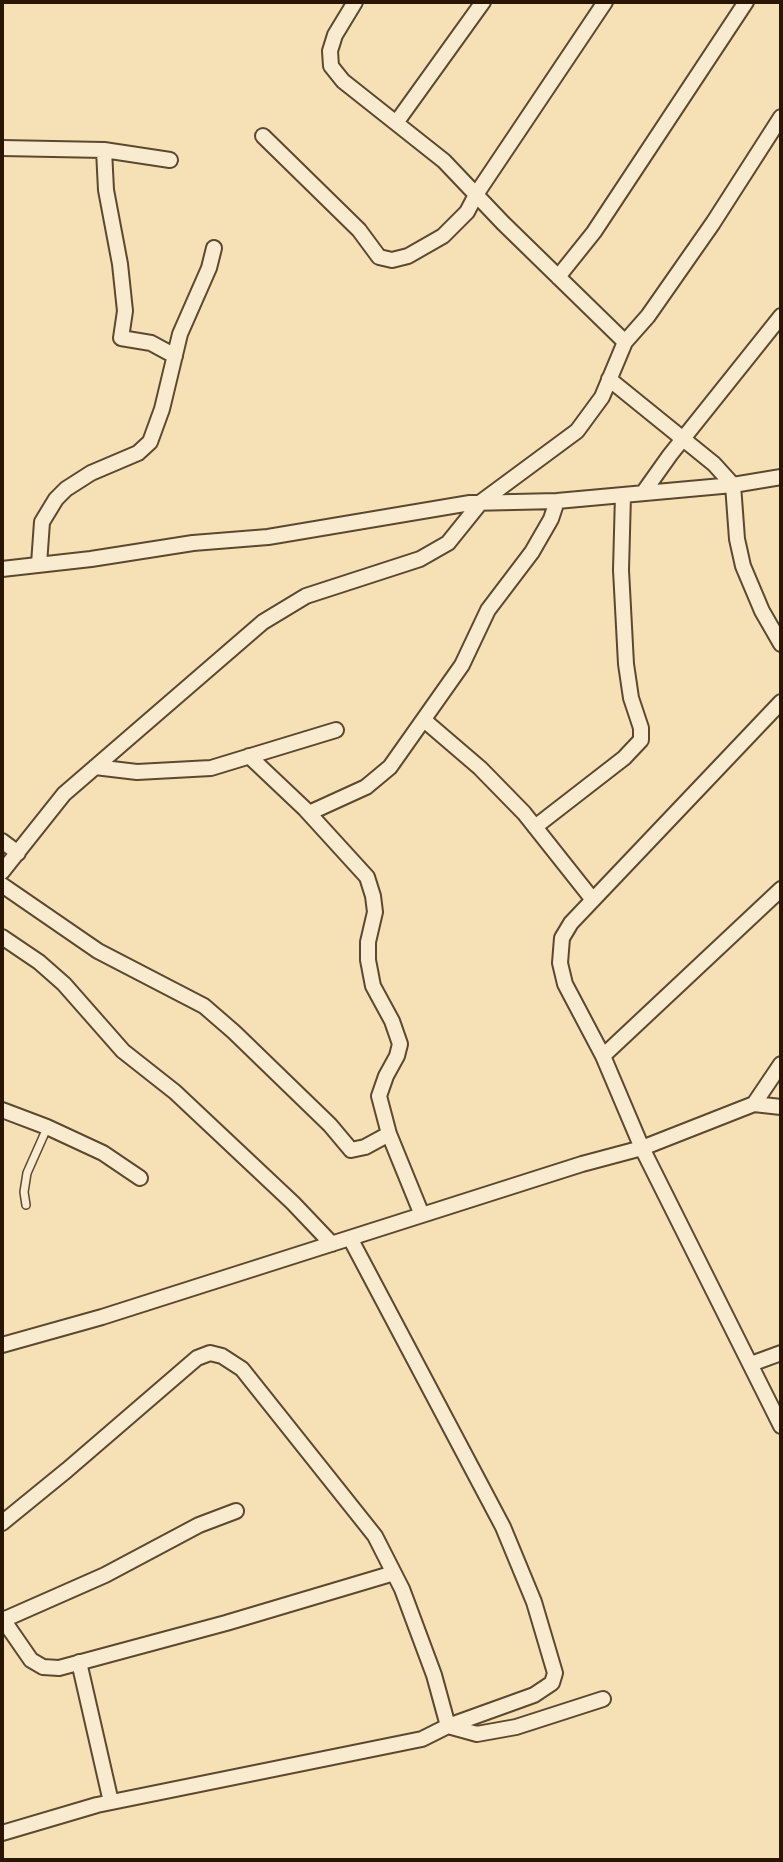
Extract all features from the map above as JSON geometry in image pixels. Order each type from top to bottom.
[{"type":"street","points":[[355,2],[335,35],[330,51],[331,66],[343,81],[444,161],[503,223],[625,342]]},
{"type":"street","points":[[396,123],[483,2]]},
{"type":"street","points":[[263,136],[359,229],[379,257],[386,260],[408,256],[443,236],[467,212],[605,2]]},
{"type":"street","points":[[558,277],[594,232],[746,2]]},
{"type":"street","points":[[2,872],[64,794],[263,622],[306,596],[420,559],[449,543],[481,502],[577,431],[602,397],[625,342],[648,316],[713,223],[781,117]]},
{"type":"street","points":[[2,148],[104,150],[170,160]]},
{"type":"street","points":[[104,150],[106,190],[120,264],[125,311],[121,338],[151,343],[175,356]]},
{"type":"street","points":[[39,564],[42,522],[56,499],[91,473],[138,453],[150,442],[162,409],[180,334],[209,268],[214,248]]},
{"type":"street","points":[[643,493],[781,316]]},
{"type":"street","points":[[609,379],[713,464],[733,485],[737,539],[743,566],[762,611],[781,644]]},
{"type":"street","points":[[2,569],[192,543],[268,537],[481,502],[557,501],[733,485],[781,477]]},
{"type":"street","points":[[765,480],[781,492]]},
{"type":"street","points":[[535,827],[624,758],[641,740],[641,728],[631,698],[626,664],[621,570],[623,495]]},
{"type":"street","points":[[309,813],[366,787],[390,767],[462,665],[488,610],[532,552],[551,519],[557,501]]},
{"type":"street","points":[[781,702],[567,929],[562,938],[560,963],[565,984],[604,1056],[642,1148],[781,1426]]},
{"type":"street","points":[[424,720],[480,768],[535,827],[593,900]]},
{"type":"street","points":[[95,767],[137,772],[211,768],[336,730]]},
{"type":"street","points":[[249,756],[309,813],[367,877],[375,912],[368,942],[373,986],[392,1021],[400,1044],[379,1096],[388,1134],[422,1215]]},
{"type":"street","points":[[2,841],[18,853]]},
{"type":"street","points":[[2,885],[98,951],[204,1006],[322,1117],[352,1150],[365,1147],[388,1134]]},
{"type":"street","points":[[604,1056],[781,889]]},
{"type":"street","points":[[2,937],[39,962],[64,984],[124,1051],[174,1091],[293,1203],[332,1244]]},
{"type":"street","points":[[754,1104],[781,1064]]},
{"type":"street","points":[[2,1345],[102,1317],[582,1164],[642,1148],[754,1104],[780,1109]]},
{"type":"street","points":[[2,1110],[103,1153],[140,1178]]},
{"type":"street","points":[[2,1833],[111,1802],[422,1739],[534,1695],[552,1684],[555,1673],[534,1602],[503,1527],[350,1238]]},
{"type":"street","points":[[2,1523],[197,1358],[211,1353],[222,1356],[242,1369],[375,1536],[394,1573],[435,1675],[447,1727]]},
{"type":"street","points":[[751,1364],[781,1353]]},
{"type":"street","points":[[236,1511],[199,1525],[105,1575],[2,1619],[32,1660],[43,1667],[59,1668],[239,1620],[394,1573]]},
{"type":"street","points":[[79,1662],[111,1802]]},
{"type":"street","points":[[447,1727],[477,1734],[516,1727],[603,1699]]},
{"type":"lane","points":[[26,1205],[24,1192],[27,1173],[47,1127]]}]
